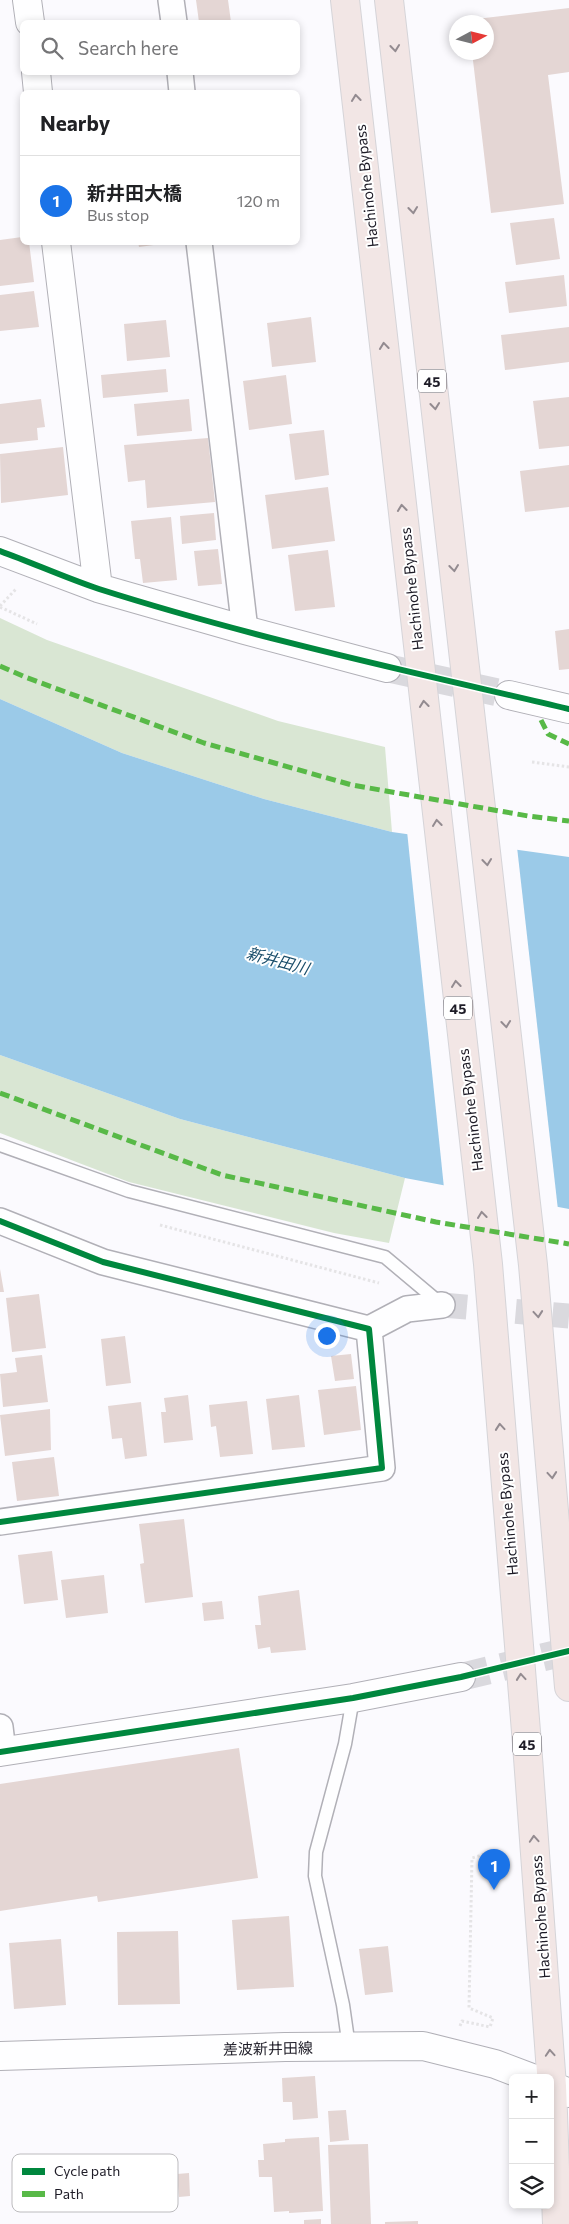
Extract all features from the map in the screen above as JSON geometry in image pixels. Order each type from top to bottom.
[{"type":"highway","name":"Hachinohe Bypass","points":[[345,0],[488,1264],[526,1734],[550,2074]]},
{"type":"highway","name":"45","points":[[389,0],[533,1265],[569,1687]]},
{"type":"highway","name":"Hachinohe Bypass","points":[[552,2119],[557,2224]]},
{"type":"street","points":[[27,0],[30,20]]},
{"type":"street","points":[[171,0],[174,20]]},
{"type":"street","points":[[36,75],[38,90]]},
{"type":"street","points":[[180,75],[182,90]]},
{"type":"street","points":[[56,245],[98,588]]},
{"type":"street","points":[[200,245],[244,630]]},
{"type":"street","points":[[0,550],[98,588],[244,630],[387,668]]},
{"type":"street","points":[[509,695],[569,709]]},
{"type":"street","points":[[0,1221],[104,1262],[369,1329],[408,1309],[442,1305]]},
{"type":"street","points":[[0,1522],[382,1468],[369,1329]]},
{"type":"street","points":[[1,1743],[353,1698],[461,1676]]},
{"type":"street","name":"差波新井田線","points":[[0,2056],[286,2047],[423,2046],[495,2064],[522,2074]]},
{"type":"lane","points":[[0,1144],[129,1191],[385,1257],[442,1305]]},
{"type":"lane","points":[[349,2047],[343,2004],[314,1876],[316,1852],[345,1744],[353,1698]]},
{"type":"path","points":[[0,607],[37,624]]},
{"type":"path","points":[[532,762],[569,767]]},
{"type":"path","points":[[494,2018],[469,2008],[469,1938],[472,1858],[495,1851]]},
{"type":"green space","points":[[0,618],[47,640],[278,721],[385,747],[392,832],[264,799],[122,753],[0,699]]},
{"type":"green space","points":[[0,1055],[180,1119],[405,1178],[389,1243],[334,1233],[129,1182],[0,1133]]},
{"type":"water","name":"新井田川","points":[[0,699],[122,753],[264,799],[392,832],[569,857],[569,1209],[405,1178],[180,1119],[0,1055]]},
{"type":"pier","points":[[407,831],[517,847],[558,1210],[444,1188]]},
{"type":"building","points":[[196,0],[228,0],[231,20],[199,20]]},
{"type":"building","points":[[569,8],[569,72],[548,75],[564,204],[491,213],[473,60],[494,60],[494,17]]},
{"type":"building","points":[[554,218],[560,259],[516,265],[510,223]]},
{"type":"building","points":[[20,237],[20,245],[29,245],[34,282],[0,286],[0,240]]},
{"type":"building","points":[[564,275],[567,306],[509,313],[505,282]]},
{"type":"building","points":[[34,291],[39,327],[0,331],[0,295]]},
{"type":"building","points":[[311,317],[316,362],[272,367],[267,323]]},
{"type":"building","points":[[166,320],[170,357],[127,361],[124,324]]},
{"type":"building","points":[[569,327],[569,362],[505,370],[501,335]]},
{"type":"building","points":[[166,369],[168,392],[103,398],[101,375]]},
{"type":"building","points":[[286,375],[292,424],[249,430],[243,381]]},
{"type":"building","points":[[569,397],[569,446],[539,449],[533,401]]},
{"type":"building","points":[[41,399],[45,427],[37,428],[38,440],[0,444],[0,404]]},
{"type":"building","points":[[189,399],[192,431],[137,436],[134,404]]},
{"type":"building","points":[[324,430],[329,475],[295,480],[289,434]]},
{"type":"building","points":[[208,438],[215,502],[147,508],[145,480],[128,482],[124,445]]},
{"type":"building","points":[[63,447],[68,495],[1,503],[0,454]]},
{"type":"building","points":[[569,465],[569,507],[525,512],[520,471]]},
{"type":"building","points":[[328,487],[335,541],[272,549],[265,495]]},
{"type":"building","points":[[214,513],[216,540],[182,544],[180,516]]},
{"type":"building","points":[[171,517],[177,580],[143,583],[140,559],[135,559],[131,521]]},
{"type":"building","points":[[218,549],[222,584],[198,586],[194,551]]},
{"type":"building","points":[[328,550],[335,607],[295,611],[288,555]]},
{"type":"building","points":[[569,629],[569,669],[559,670],[555,631]]},
{"type":"building","points":[[0,1269],[4,1292],[0,1292]]},
{"type":"building","points":[[39,1294],[46,1348],[12,1352],[6,1298]]},
{"type":"building","points":[[125,1336],[131,1383],[106,1386],[101,1339]]},
{"type":"building","points":[[351,1354],[354,1379],[335,1381],[331,1356]]},
{"type":"building","points":[[42,1355],[48,1402],[3,1407],[0,1374],[17,1372],[15,1358]]},
{"type":"building","points":[[356,1386],[361,1430],[324,1435],[318,1390]]},
{"type":"building","points":[[188,1395],[193,1440],[164,1443],[161,1412],[166,1412],[164,1398]]},
{"type":"building","points":[[299,1395],[305,1447],[272,1450],[266,1399]]},
{"type":"building","points":[[247,1401],[253,1454],[220,1457],[216,1426],[211,1427],[209,1405]]},
{"type":"building","points":[[141,1402],[147,1456],[125,1459],[122,1438],[112,1439],[108,1406]]},
{"type":"building","points":[[50,1409],[51,1450],[5,1456],[0,1415]]},
{"type":"building","points":[[54,1457],[59,1496],[17,1501],[12,1462]]},
{"type":"building","points":[[184,1519],[193,1597],[145,1603],[140,1564],[144,1563],[139,1524]]},
{"type":"building","points":[[52,1551],[58,1600],[24,1604],[18,1555]]},
{"type":"building","points":[[104,1575],[108,1613],[66,1618],[61,1580]]},
{"type":"building","points":[[299,1590],[306,1650],[271,1653],[270,1647],[258,1649],[255,1625],[261,1625],[258,1596]]},
{"type":"building","points":[[222,1601],[224,1619],[204,1621],[202,1603]]},
{"type":"building","points":[[239,1748],[258,1878],[98,1902],[97,1896],[0,1911],[0,1784]]},
{"type":"building","points":[[289,1916],[294,1987],[237,1990],[232,1920]]},
{"type":"building","points":[[178,1931],[180,2004],[118,2005],[117,1932]]},
{"type":"building","points":[[61,1939],[66,2005],[14,2009],[9,1943]]},
{"type":"building","points":[[388,1946],[393,1992],[365,1995],[359,1949]]},
{"type":"building","points":[[315,2076],[318,2118],[293,2120],[292,2102],[283,2102],[282,2078]]},
{"type":"building","points":[[346,2110],[349,2140],[330,2142],[328,2111]]},
{"type":"building","points":[[319,2137],[323,2211],[274,2212],[272,2177],[259,2177],[258,2160],[264,2160],[263,2144],[285,2142],[285,2139]]},
{"type":"building","points":[[368,2144],[371,2224],[331,2224],[328,2145]]},
{"type":"building","points":[[189,2173],[190,2196],[179,2197],[178,2174]]},
{"type":"building","points":[[321,2219],[321,2224],[304,2224],[304,2220]]},
{"type":"building","points":[[418,2221],[418,2224],[385,2224],[385,2222]]},
{"type":"tunnel","points":[[387,668],[509,695]]},
{"type":"tunnel","points":[[442,1305],[569,1316]]},
{"type":"tunnel","points":[[461,1677],[569,1651]]},
{"type":"marked path","points":[[0,666],[204,743],[352,785],[528,816],[569,821]]},
{"type":"marked path","points":[[541,720],[548,734],[569,744]]},
{"type":"marked path","points":[[0,1093],[222,1175],[436,1222],[569,1244]]},
{"type":"cycle path","points":[[0,551],[99,589],[157,607],[333,654],[569,709]]},
{"type":"cycle path","points":[[0,1221],[103,1262],[369,1329],[382,1468],[0,1522]]},
{"type":"cycle path","points":[[0,1752],[353,1698],[461,1677],[569,1651]]},
{"type":"place","name":"新井田大橋","points":[[494,1890]]}]
